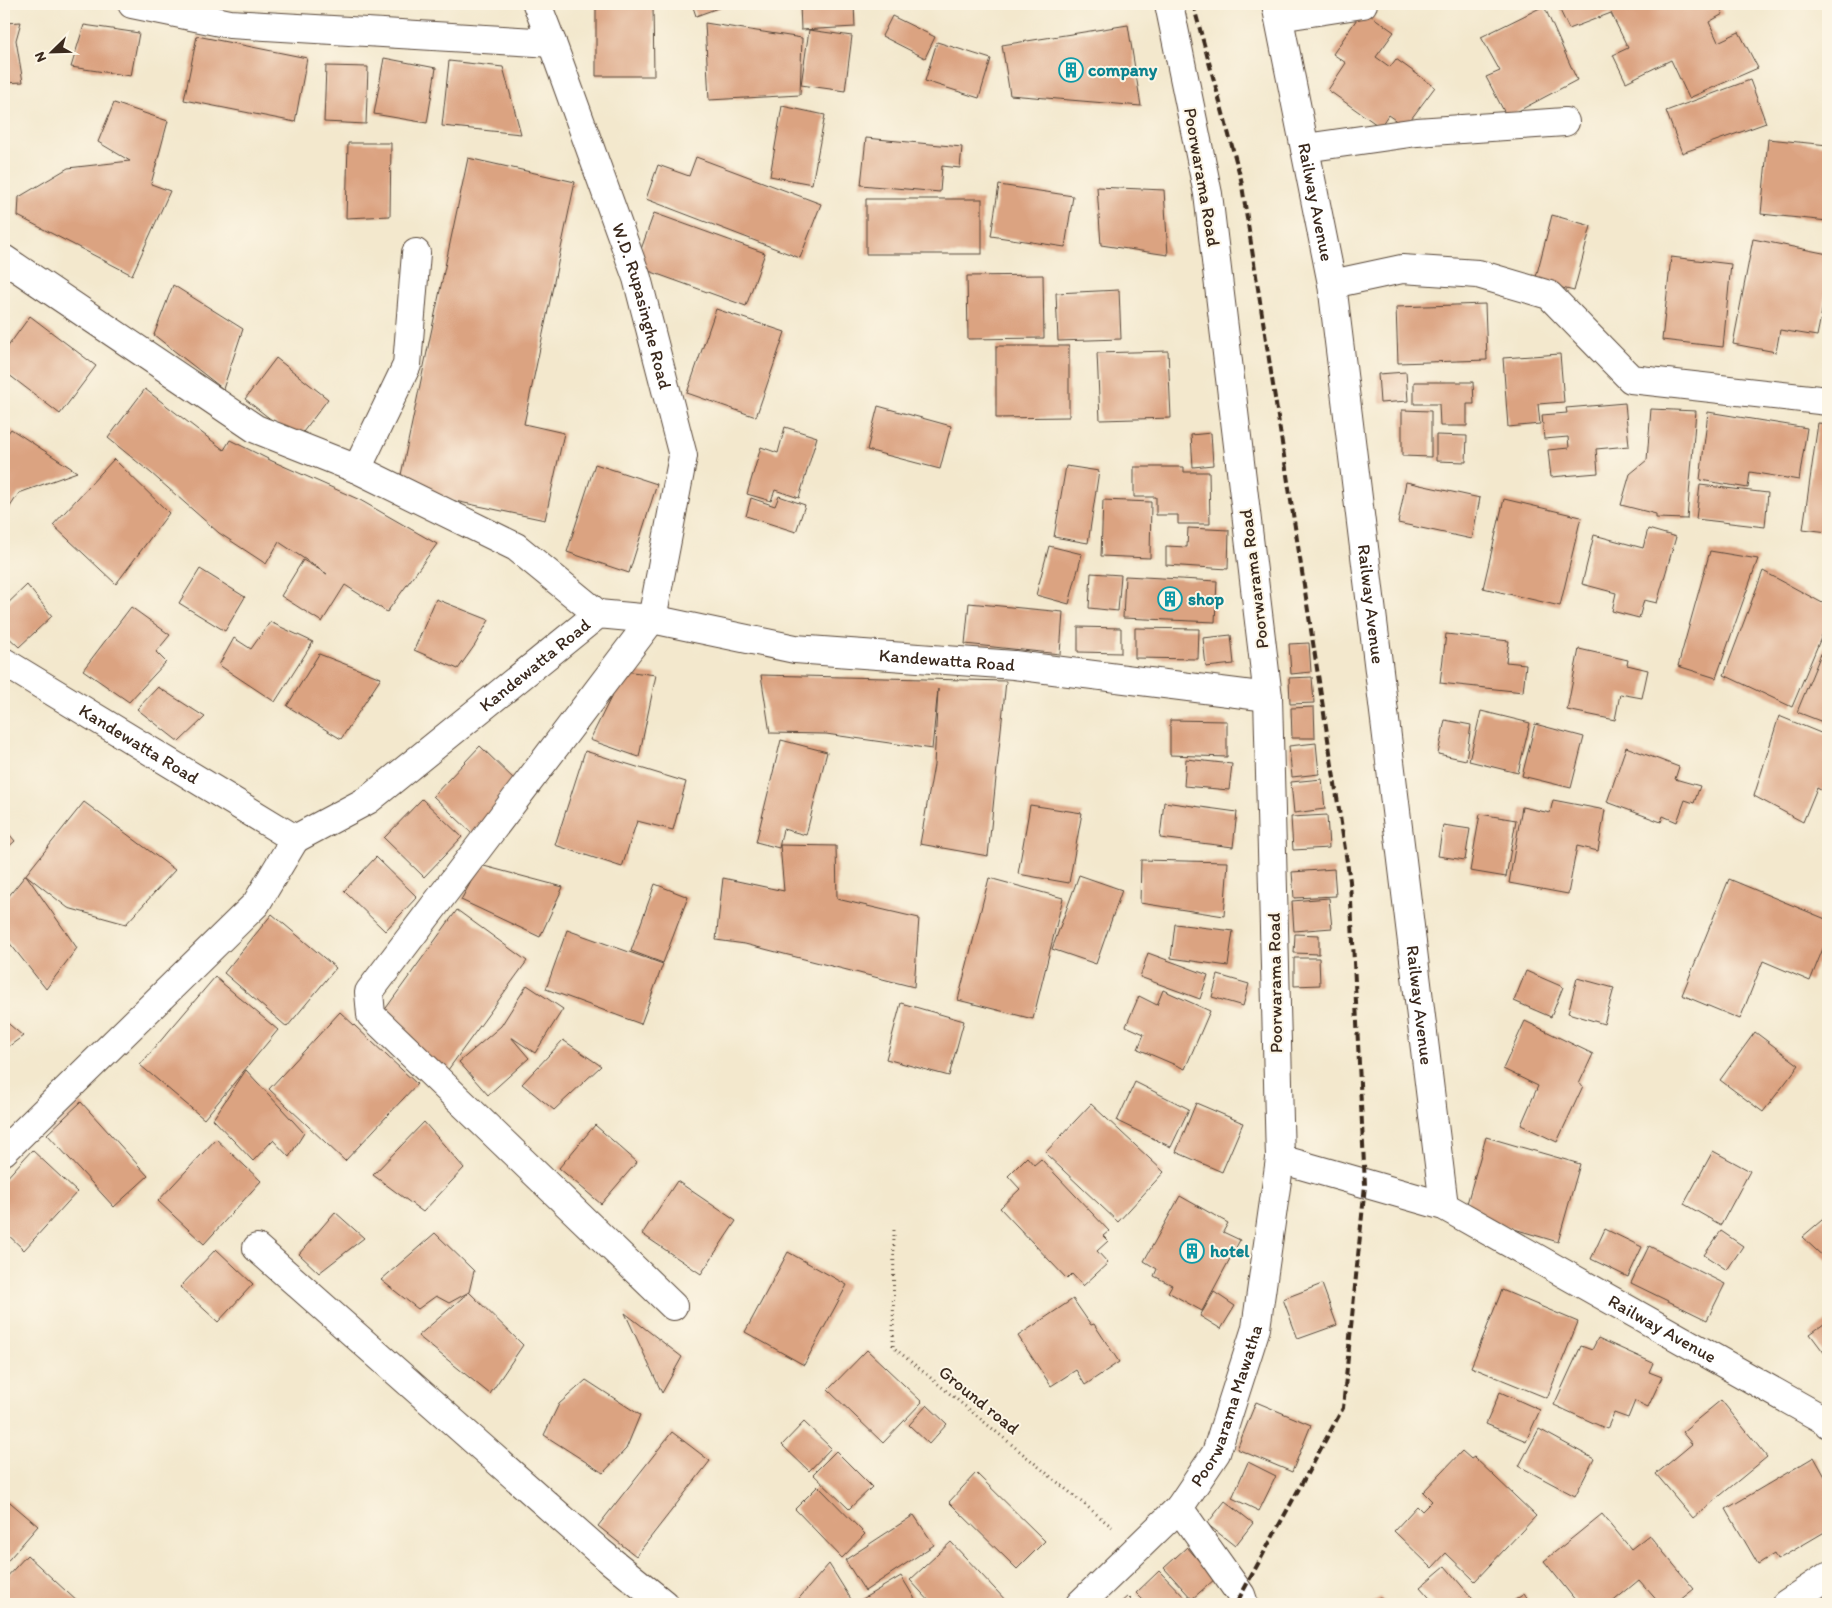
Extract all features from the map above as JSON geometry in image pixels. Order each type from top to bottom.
[{"type":"street","points":[[132,4],[230,24],[552,43]]},
{"type":"street","name":"W.D. Rupasinghe Road","points":[[537,4],[637,278],[683,456],[652,619]]},
{"type":"street","name":"Poorwarama Road","points":[[1170,4],[1208,194],[1268,697],[1280,1159]]},
{"type":"street","points":[[1277,11],[1363,4]]},
{"type":"street","name":"Railway Avenue","points":[[1277,11],[1332,284],[1444,1206]]},
{"type":"street","points":[[1305,148],[1417,132],[1565,122]]},
{"type":"street","points":[[357,469],[407,365],[416,253]]},
{"type":"street","points":[[4,259],[256,429],[357,469],[516,547],[598,614]]},
{"type":"street","points":[[1332,284],[1402,269],[1478,274],[1549,295],[1632,379],[1828,401]]},
{"type":"street","name":"Kandewatta Road","points":[[4,662],[295,839],[368,800],[598,614],[652,619],[795,649],[1014,665],[1268,697]]},
{"type":"street","points":[[652,619],[370,992],[371,1015],[674,1306]]},
{"type":"street","points":[[4,1152],[256,904],[295,839]]},
{"type":"street","name":"Railway Avenue","points":[[1280,1159],[1444,1206],[1827,1421]]},
{"type":"street","name":"Poorwarama Mawatha","points":[[1080,1604],[1179,1508],[1216,1454],[1256,1328],[1280,1159]]},
{"type":"street","points":[[257,1248],[600,1552],[664,1604]]},
{"type":"street","points":[[1179,1508],[1241,1595],[1244,1604]]},
{"type":"street","points":[[1786,1604],[1828,1576]]},
{"type":"path","name":"Ground road","points":[[894,1230],[893,1347],[1138,1548]]},
{"type":"building","points":[[692,4],[729,4],[696,16]]},
{"type":"building","points":[[800,4],[854,4],[855,27],[801,30]]},
{"type":"building","points":[[1557,4],[1719,4],[1723,14],[1709,22],[1718,42],[1739,32],[1758,68],[1689,98],[1671,60],[1626,82],[1613,55],[1628,48],[1611,13],[1569,29]]},
{"type":"building","points":[[653,5],[654,76],[596,76],[596,6]]},
{"type":"building","points":[[1544,6],[1577,80],[1507,117],[1486,77],[1500,71],[1481,37]]},
{"type":"building","points":[[1363,10],[1394,32],[1376,57],[1390,67],[1396,59],[1435,87],[1405,127],[1388,115],[1380,127],[1328,90],[1346,63],[1333,54]]},
{"type":"building","points":[[892,16],[935,37],[925,58],[882,36]]},
{"type":"building","points":[[21,22],[16,40],[23,82],[4,83],[4,23]]},
{"type":"building","points":[[705,23],[802,38],[800,95],[709,100]]},
{"type":"building","points":[[84,25],[139,33],[131,76],[71,67]]},
{"type":"building","name":"company","points":[[1128,25],[1141,106],[1010,95],[1002,45]]},
{"type":"building","points":[[809,30],[852,36],[845,91],[801,85]]},
{"type":"building","points":[[197,36],[307,58],[295,122],[184,100]]},
{"type":"building","points":[[937,42],[991,59],[979,98],[925,81]]},
{"type":"building","points":[[384,58],[436,68],[427,123],[374,114]]},
{"type":"building","points":[[449,61],[503,67],[521,134],[442,126]]},
{"type":"building","points":[[326,66],[368,67],[366,124],[324,122]]},
{"type":"building","points":[[1750,80],[1766,123],[1682,153],[1666,111]]},
{"type":"building","points":[[114,103],[168,121],[151,184],[170,191],[132,275],[18,216],[19,197],[68,168],[130,161],[98,142]]},
{"type":"building","points":[[782,106],[825,115],[812,184],[770,176]]},
{"type":"building","points":[[866,138],[962,147],[960,168],[942,166],[940,192],[861,185]]},
{"type":"building","points":[[1768,139],[1828,145],[1828,221],[1761,214]]},
{"type":"building","points":[[348,143],[391,143],[390,216],[346,218]]},
{"type":"building","points":[[696,157],[821,204],[800,258],[646,199],[658,165],[689,176]]},
{"type":"building","points":[[468,158],[575,182],[524,424],[564,433],[545,520],[398,489]]},
{"type":"building","points":[[999,185],[1073,196],[1065,247],[991,236]]},
{"type":"building","points":[[1097,187],[1164,190],[1168,255],[1101,245]]},
{"type":"building","points":[[866,199],[982,199],[982,254],[866,254]]},
{"type":"building","points":[[654,213],[765,253],[746,306],[635,266]]},
{"type":"building","points":[[1552,215],[1591,226],[1574,291],[1535,281]]},
{"type":"building","points":[[1753,239],[1828,254],[1828,281],[1817,336],[1780,330],[1776,352],[1733,344]]},
{"type":"building","points":[[1671,257],[1731,264],[1723,347],[1662,340]]},
{"type":"building","points":[[1043,275],[1044,338],[968,339],[967,276]]},
{"type":"building","points":[[173,285],[243,329],[223,389],[154,335]]},
{"type":"building","points":[[1119,290],[1121,339],[1058,341],[1056,293]]},
{"type":"building","points":[[1485,304],[1487,360],[1398,363],[1396,307]]},
{"type":"building","points":[[716,309],[785,332],[756,417],[687,393]]},
{"type":"building","points":[[30,316],[96,366],[60,414],[4,371],[4,352]]},
{"type":"building","points":[[996,346],[1069,346],[1069,417],[996,418]]},
{"type":"building","points":[[1168,351],[1171,418],[1100,420],[1097,353]]},
{"type":"building","points":[[1560,354],[1564,402],[1538,404],[1540,424],[1508,427],[1503,358]]},
{"type":"building","points":[[276,358],[328,399],[297,440],[245,399]]},
{"type":"building","points":[[1406,372],[1408,401],[1380,403],[1378,374]]},
{"type":"building","points":[[1414,382],[1473,382],[1474,404],[1467,404],[1467,426],[1440,426],[1439,404],[1414,404]]},
{"type":"building","points":[[145,389],[224,450],[230,440],[360,500],[437,544],[387,612],[345,585],[322,622],[281,596],[303,560],[327,574],[279,542],[266,564],[219,533],[108,438]]},
{"type":"building","points":[[1625,403],[1629,446],[1596,449],[1598,473],[1551,477],[1548,450],[1569,448],[1568,437],[1544,439],[1542,415],[1567,413],[1566,408]]},
{"type":"building","points":[[878,406],[951,426],[940,469],[867,450]]},
{"type":"building","points":[[1651,409],[1696,411],[1687,519],[1656,518],[1656,514],[1621,505],[1630,474],[1647,460]]},
{"type":"building","points":[[1402,410],[1431,411],[1431,457],[1402,456]]},
{"type":"building","points":[[1708,412],[1807,428],[1799,480],[1750,472],[1748,488],[1700,480]]},
{"type":"building","points":[[1818,423],[1828,424],[1828,532],[1803,529]]},
{"type":"building","points":[[785,427],[817,437],[799,498],[775,490],[771,501],[747,494],[761,447],[778,453]]},
{"type":"building","points":[[11,429],[77,472],[19,493],[4,516],[4,438]]},
{"type":"building","points":[[1211,433],[1213,465],[1193,467],[1191,435]]},
{"type":"building","points":[[1436,435],[1467,436],[1466,462],[1436,461]]},
{"type":"building","points":[[114,459],[169,513],[116,584],[53,525]]},
{"type":"building","points":[[595,464],[657,484],[629,573],[567,552]]},
{"type":"building","points":[[1066,466],[1099,471],[1088,543],[1054,537]]},
{"type":"building","points":[[1134,467],[1184,467],[1184,472],[1209,472],[1210,524],[1178,524],[1178,515],[1156,515],[1156,497],[1134,497]]},
{"type":"building","points":[[1406,482],[1480,498],[1472,539],[1398,523]]},
{"type":"building","points":[[1700,485],[1768,493],[1765,527],[1696,519]]},
{"type":"building","points":[[779,496],[805,505],[796,532],[746,516],[751,498],[775,506]]},
{"type":"building","points":[[1504,499],[1581,517],[1560,606],[1483,588]]},
{"type":"building","points":[[1103,500],[1151,502],[1150,558],[1101,556]]},
{"type":"building","name":"shop","points":[[1188,528],[1229,530],[1228,569],[1166,565],[1166,546],[1187,547]]},
{"type":"building","points":[[1648,529],[1676,537],[1657,603],[1644,600],[1639,618],[1612,611],[1616,593],[1582,584],[1594,535],[1643,548]]},
{"type":"building","points":[[1049,546],[1082,554],[1069,604],[1036,595]]},
{"type":"building","points":[[1710,551],[1758,559],[1716,678],[1678,666]]},
{"type":"building","points":[[200,569],[245,597],[225,631],[179,603]]},
{"type":"building","points":[[1763,571],[1828,606],[1828,621],[1792,707],[1724,675]]},
{"type":"building","points":[[1091,573],[1121,575],[1118,611],[1089,608]]},
{"type":"building","name":"shop","points":[[1125,576],[1217,581],[1215,622],[1123,618]]},
{"type":"building","points":[[27,585],[52,616],[19,647],[4,633],[4,607]]},
{"type":"building","points":[[436,599],[489,620],[475,645],[458,669],[414,650]]},
{"type":"building","points":[[969,603],[1063,612],[1060,654],[965,644]]},
{"type":"building","points":[[131,607],[170,635],[156,652],[166,662],[129,702],[83,670]]},
{"type":"building","points":[[270,622],[313,642],[275,702],[219,665],[234,638],[251,649]]},
{"type":"building","points":[[1078,627],[1121,628],[1121,653],[1078,652]]},
{"type":"building","points":[[1135,628],[1199,629],[1198,659],[1135,658]]},
{"type":"building","points":[[1446,634],[1509,641],[1506,662],[1526,664],[1523,692],[1440,683]]},
{"type":"building","name":"shop","points":[[1231,635],[1234,664],[1206,667],[1203,638]]},
{"type":"building","points":[[1828,637],[1828,724],[1797,712]]},
{"type":"building","points":[[1309,643],[1311,672],[1291,674],[1289,644]]},
{"type":"building","points":[[1579,649],[1628,660],[1627,665],[1648,670],[1642,698],[1620,694],[1615,720],[1567,710]]},
{"type":"building","points":[[319,654],[381,678],[341,739],[287,706]]},
{"type":"building","points":[[624,671],[656,675],[639,757],[590,740]]},
{"type":"building","points":[[761,675],[1006,681],[988,856],[920,844],[934,765],[938,689],[932,749],[826,734],[770,733]]},
{"type":"building","points":[[1312,677],[1314,703],[1290,704],[1289,678]]},
{"type":"building","points":[[158,687],[205,717],[179,742],[137,709]]},
{"type":"building","points":[[1314,707],[1315,738],[1292,738],[1291,708]]},
{"type":"building","points":[[1481,711],[1530,723],[1518,773],[1469,761]]},
{"type":"building","points":[[1779,716],[1828,736],[1828,794],[1817,788],[1803,822],[1754,796]]},
{"type":"building","points":[[1170,720],[1227,721],[1227,757],[1170,755]]},
{"type":"building","points":[[1445,720],[1471,725],[1466,760],[1438,754]]},
{"type":"building","points":[[1535,724],[1584,737],[1571,788],[1522,776]]},
{"type":"building","points":[[781,740],[827,752],[806,835],[783,829],[779,848],[756,842]]},
{"type":"building","points":[[1316,743],[1319,774],[1292,777],[1289,746]]},
{"type":"building","points":[[480,746],[519,784],[473,834],[433,796]]},
{"type":"building","points":[[1626,747],[1679,767],[1675,779],[1700,786],[1694,803],[1685,800],[1677,822],[1663,816],[1661,822],[1607,802]]},
{"type":"building","points":[[585,751],[686,782],[673,830],[637,821],[622,867],[555,845]]},
{"type":"building","points":[[1186,759],[1232,764],[1229,790],[1184,786]]},
{"type":"building","points":[[1322,779],[1325,809],[1294,813],[1291,782]]},
{"type":"building","points":[[422,799],[462,837],[424,877],[384,838]]},
{"type":"building","points":[[1553,800],[1605,810],[1598,851],[1577,846],[1568,894],[1509,883],[1522,807],[1550,813]]},
{"type":"building","points":[[84,802],[175,870],[126,924],[68,908],[26,875],[77,948],[46,989],[4,936],[4,902]]},
{"type":"building","points":[[1164,802],[1237,812],[1233,847],[1160,838]]},
{"type":"building","points":[[1030,805],[1082,813],[1069,883],[1018,874]]},
{"type":"building","points":[[1480,814],[1516,820],[1506,877],[1470,871]]},
{"type":"building","points":[[1327,815],[1329,848],[1293,850],[1291,817]]},
{"type":"building","points":[[1443,825],[1470,829],[1465,860],[1438,856]]},
{"type":"building","points":[[4,828],[15,841],[4,851]]},
{"type":"building","points":[[780,845],[836,846],[837,899],[919,918],[914,987],[745,944],[716,940],[723,878],[784,891]]},
{"type":"building","points":[[376,857],[417,897],[385,931],[344,891]]},
{"type":"building","points":[[1141,860],[1228,862],[1224,916],[1140,903]]},
{"type":"building","points":[[480,865],[563,887],[540,937],[461,900]]},
{"type":"building","points":[[1334,869],[1336,896],[1294,898],[1292,872]]},
{"type":"building","points":[[1079,875],[1122,890],[1096,964],[1052,949]]},
{"type":"building","points":[[989,878],[1063,898],[1033,1019],[958,1000]]},
{"type":"building","points":[[1729,879],[1828,920],[1828,936],[1810,981],[1763,961],[1740,1019],[1682,995]]},
{"type":"building","points":[[655,884],[688,897],[663,963],[631,951]]},
{"type":"building","points":[[1329,898],[1332,928],[1294,931],[1292,901]]},
{"type":"building","points":[[457,910],[527,961],[445,1074],[376,1022]]},
{"type":"building","points":[[272,914],[336,968],[287,1027],[224,973]]},
{"type":"building","points":[[1175,924],[1233,931],[1228,966],[1171,958]]},
{"type":"building","points":[[567,930],[663,964],[641,1024],[546,989]]},
{"type":"building","points":[[1295,934],[1319,935],[1319,954],[1294,953]]},
{"type":"building","points":[[1148,953],[1208,975],[1200,999],[1140,977]]},
{"type":"building","points":[[1294,958],[1319,958],[1320,985],[1294,986]]},
{"type":"building","points":[[1526,971],[1563,987],[1551,1017],[1514,1001]]},
{"type":"building","points":[[1218,975],[1249,984],[1243,1006],[1212,997]]},
{"type":"building","points":[[215,977],[278,1030],[204,1119],[140,1065]]},
{"type":"building","points":[[1577,978],[1614,988],[1604,1024],[1568,1013]]},
{"type":"building","points":[[527,985],[563,1009],[535,1053],[511,1037],[529,1058],[488,1095],[459,1062],[501,1026]]},
{"type":"building","points":[[1163,990],[1210,1011],[1185,1069],[1138,1049],[1144,1034],[1126,1026],[1139,996],[1157,1005]]},
{"type":"building","points":[[901,1003],[964,1021],[949,1076],[886,1059]]},
{"type":"building","points":[[340,1012],[417,1084],[345,1161],[269,1089]]},
{"type":"building","points":[[4,1020],[23,1036],[4,1050]]},
{"type":"building","points":[[1525,1021],[1593,1054],[1579,1084],[1583,1086],[1557,1142],[1521,1125],[1538,1086],[1503,1069]]},
{"type":"building","points":[[1755,1032],[1799,1065],[1763,1112],[1720,1080]]},
{"type":"building","points":[[563,1040],[601,1066],[554,1110],[522,1084]]},
{"type":"building","points":[[246,1070],[304,1133],[289,1157],[273,1140],[253,1161],[213,1119]]},
{"type":"building","points":[[1135,1082],[1189,1109],[1171,1147],[1117,1121]]},
{"type":"building","points":[[81,1102],[148,1176],[114,1207],[47,1134]]},
{"type":"building","points":[[1196,1103],[1243,1123],[1222,1172],[1176,1152]]},
{"type":"building","points":[[1091,1104],[1164,1172],[1118,1222],[1045,1153]]},
{"type":"building","points":[[424,1122],[464,1168],[423,1212],[373,1175]]},
{"type":"building","points":[[595,1125],[637,1162],[601,1204],[559,1168]]},
{"type":"building","points":[[1486,1137],[1580,1164],[1558,1242],[1464,1214]]},
{"type":"building","points":[[216,1139],[261,1181],[204,1244],[158,1201]]},
{"type":"building","points":[[32,1150],[77,1192],[24,1250],[4,1231],[4,1181]]},
{"type":"building","points":[[1713,1151],[1750,1171],[1721,1225],[1684,1204]]},
{"type":"building","points":[[1027,1157],[1034,1165],[1041,1159],[1109,1231],[1103,1236],[1108,1241],[1097,1251],[1108,1263],[1083,1286],[1072,1274],[1067,1279],[1000,1208],[1020,1189],[1008,1176]]},
{"type":"building","points":[[677,1181],[736,1221],[701,1274],[642,1234]]},
{"type":"building","name":"hotel","points":[[1180,1196],[1228,1223],[1223,1232],[1240,1240],[1202,1311],[1168,1292],[1172,1285],[1154,1276],[1157,1269],[1144,1261]]},
{"type":"building","points":[[335,1212],[364,1238],[319,1273],[299,1254]]},
{"type":"building","points":[[1828,1215],[1828,1261],[1802,1237]]},
{"type":"building","points":[[1605,1229],[1642,1247],[1628,1277],[1591,1259]]},
{"type":"building","points":[[1721,1231],[1743,1246],[1727,1270],[1704,1255]]},
{"type":"building","points":[[435,1233],[474,1271],[469,1292],[449,1303],[436,1296],[418,1309],[381,1280]]},
{"type":"building","points":[[1649,1246],[1725,1284],[1707,1320],[1631,1283]]},
{"type":"building","points":[[216,1249],[253,1284],[218,1322],[180,1287]]},
{"type":"building","points":[[788,1252],[847,1285],[804,1365],[745,1332]]},
{"type":"building","points":[[1322,1284],[1337,1325],[1298,1339],[1283,1299]]},
{"type":"building","points":[[1502,1290],[1578,1322],[1547,1398],[1471,1367]]},
{"type":"building","points":[[469,1292],[523,1345],[490,1394],[418,1336]]},
{"type":"building","points":[[1214,1292],[1235,1306],[1221,1329],[1200,1316]]},
{"type":"building","points":[[1073,1299],[1091,1325],[1094,1324],[1119,1362],[1085,1385],[1076,1370],[1051,1386],[1018,1336]]},
{"type":"building","points":[[625,1313],[682,1357],[662,1393]]},
{"type":"building","points":[[1828,1321],[1828,1358],[1810,1334]]},
{"type":"building","points":[[1598,1338],[1653,1363],[1649,1372],[1662,1377],[1648,1407],[1635,1401],[1628,1418],[1614,1413],[1607,1429],[1554,1405],[1581,1346],[1592,1350]]},
{"type":"building","points":[[867,1350],[922,1402],[883,1443],[828,1390]]},
{"type":"building","points":[[586,1380],[640,1415],[626,1449],[603,1473],[544,1435],[559,1404]]},
{"type":"building","points":[[1500,1392],[1540,1410],[1526,1441],[1486,1424]]},
{"type":"building","points":[[1721,1400],[1767,1457],[1693,1518],[1656,1474],[1692,1444],[1682,1432]]},
{"type":"building","points":[[1256,1402],[1311,1425],[1292,1472],[1237,1449]]},
{"type":"building","points":[[927,1405],[947,1424],[929,1444],[909,1425]]},
{"type":"building","points":[[804,1422],[831,1448],[809,1471],[782,1445]]},
{"type":"building","points":[[1539,1429],[1594,1459],[1575,1496],[1519,1466]]},
{"type":"building","points":[[672,1432],[710,1461],[636,1556],[598,1526]]},
{"type":"building","points":[[836,1451],[872,1487],[849,1509],[813,1474]]},
{"type":"building","points":[[1462,1451],[1471,1459],[1474,1457],[1536,1516],[1475,1581],[1446,1553],[1432,1568],[1394,1531],[1417,1506],[1422,1511],[1432,1501],[1423,1492]]},
{"type":"building","points":[[1814,1457],[1828,1482],[1828,1530],[1777,1560],[1774,1554],[1758,1564],[1726,1509]]},
{"type":"building","points":[[1248,1462],[1276,1476],[1259,1511],[1232,1498]]},
{"type":"building","points":[[976,1473],[1045,1541],[1017,1569],[949,1502]]},
{"type":"building","points":[[818,1486],[865,1534],[842,1558],[795,1509]]},
{"type":"building","points":[[4,1497],[38,1526],[4,1565]]},
{"type":"building","points":[[1225,1501],[1253,1523],[1235,1546],[1207,1524]]},
{"type":"building","points":[[1602,1514],[1631,1549],[1649,1535],[1694,1589],[1675,1604],[1660,1604],[1639,1580],[1610,1604],[1572,1604],[1576,1601],[1544,1561]]},
{"type":"building","points":[[914,1515],[934,1545],[865,1591],[845,1560]]},
{"type":"building","points":[[951,1542],[1009,1604],[932,1604],[910,1580]]},
{"type":"building","points":[[1187,1547],[1215,1579],[1192,1599],[1164,1568]]},
{"type":"building","points":[[27,1555],[80,1604],[4,1604],[4,1580]]},
{"type":"building","points":[[829,1564],[854,1604],[794,1604]]},
{"type":"building","points":[[1445,1566],[1477,1604],[1435,1604],[1420,1587]]},
{"type":"building","points":[[1159,1571],[1189,1602],[1187,1604],[1147,1604],[1136,1593]]},
{"type":"building","points":[[901,1576],[918,1604],[862,1604],[859,1601]]},
{"type":"building","points":[[1524,1594],[1531,1604],[1509,1604]]},
{"type":"building","points":[[1128,1596],[1136,1604],[1119,1604]]},
{"type":"building","points":[[1380,1597],[1385,1604],[1371,1604]]},
{"type":"railway","points":[[1193,4],[1241,179],[1350,881],[1365,1185],[1343,1408],[1236,1604]]},
{"type":"place","name":"company","points":[[1071,70]]},
{"type":"place","name":"shop","points":[[1170,599]]},
{"type":"place","name":"hotel","points":[[1192,1251]]}]
